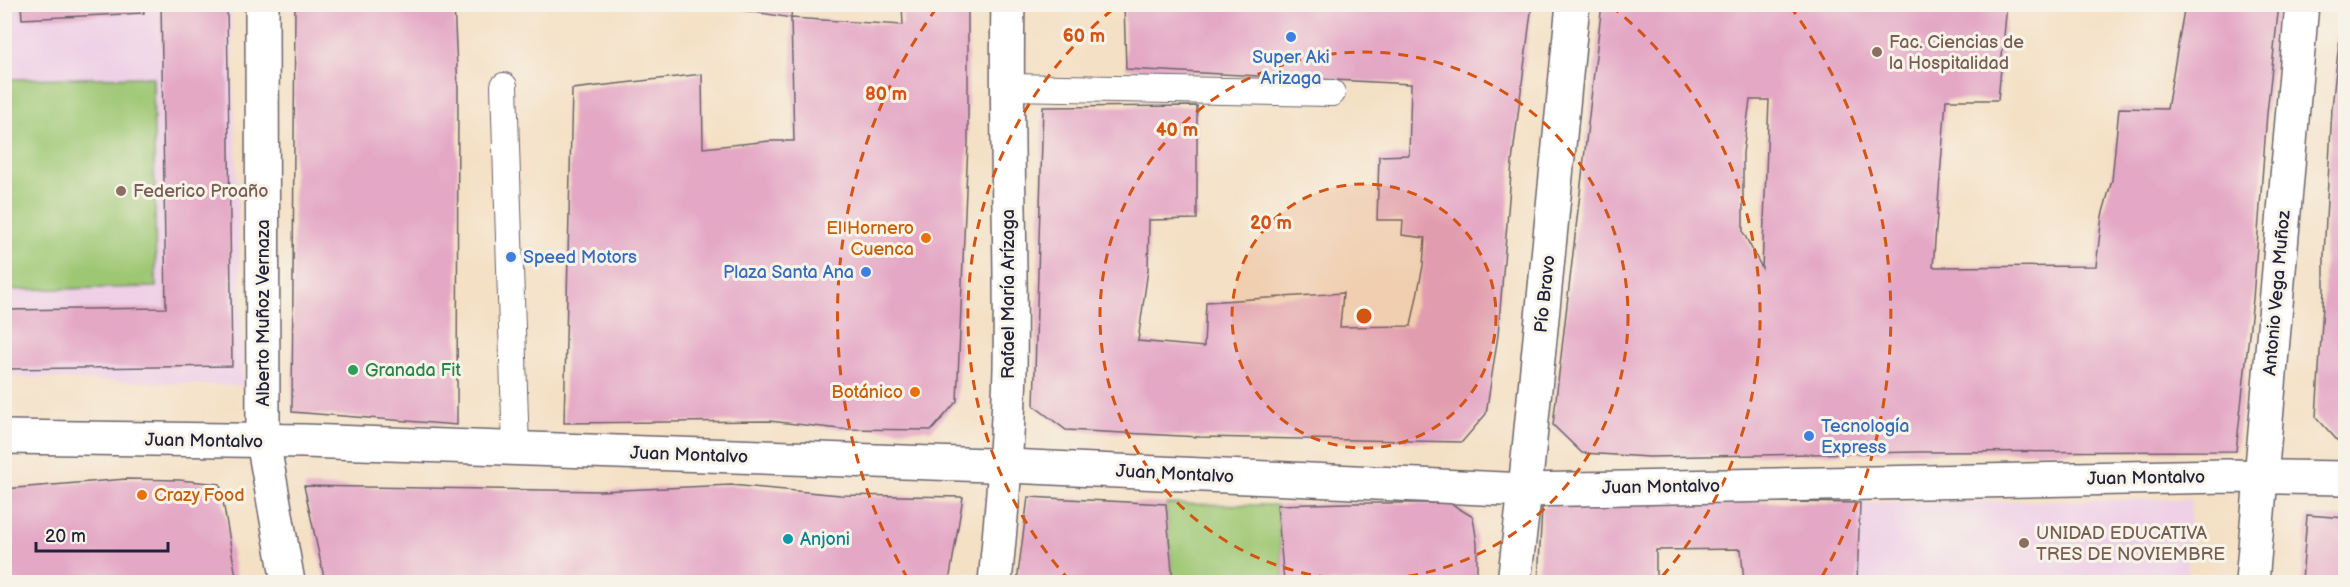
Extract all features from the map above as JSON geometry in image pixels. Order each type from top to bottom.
[{"type":"street","name":"Alberto Muñoz Vernaza","points":[[262,4],[263,441],[288,582]]},
{"type":"street","name":"Rafael María Arízaga","points":[[995,582],[1006,466],[1010,367],[1006,87],[1008,4]]},
{"type":"street","name":"Pío Bravo","points":[[1514,582],[1574,4]]},
{"type":"street","name":"Antonio Vega Muñoz","points":[[2252,582],[2302,4]]},
{"type":"street","name":"Juan Montalvo","points":[[4,437],[263,441],[1006,466],[1525,490],[2260,477],[2346,478]]},
{"type":"lane","points":[[504,86],[516,449]]},
{"type":"lane","points":[[1006,87],[1332,93]]},
{"type":"shaded area","name":"Federico Proaño","points":[[5,5],[231,5],[244,386],[5,377]]},
{"type":"shaded area","name":"UNIDAD EDUCATIVA TRES DE NOVIEMBRE","points":[[2191,499],[2187,582],[1857,582],[1860,503]]},
{"type":"green space","points":[[153,77],[156,287],[5,290],[5,79]]},
{"type":"green space","points":[[1166,504],[1277,505],[1284,582],[1173,582]]},
{"type":"building","points":[[21,4],[143,4],[144,13],[22,19]]},
{"type":"building","points":[[161,4],[227,4],[232,366],[4,369],[4,310],[166,308]]},
{"type":"building","points":[[295,4],[454,4],[458,90],[457,425],[292,412]]},
{"type":"building","points":[[724,4],[792,4],[791,18],[724,7]]},
{"type":"building","points":[[902,4],[968,4],[968,143],[957,401],[932,430],[840,429],[769,421],[564,423],[572,89],[702,74],[703,148],[770,141],[794,141],[791,18],[903,25]]},
{"type":"building","points":[[1124,4],[1532,4],[1512,162],[1498,335],[1486,414],[1462,442],[1200,437],[1066,430],[1034,406],[1043,107],[1197,106],[1197,219],[1149,220],[1148,270],[1138,341],[1204,347],[1206,302],[1343,293],[1340,327],[1411,326],[1423,266],[1425,238],[1402,235],[1403,220],[1377,220],[1379,156],[1409,155],[1411,84],[1126,69]]},
{"type":"building","points":[[1602,4],[2007,4],[1998,100],[1946,100],[1933,267],[2096,266],[2102,216],[2112,180],[2119,108],[2167,109],[2185,4],[2279,4],[2267,113],[2253,299],[2236,451],[1918,452],[1649,457],[1582,453],[1553,425]],"holes":[[[1750,100],[1769,100],[1762,268],[1743,232],[1743,153]]]},
{"type":"building","points":[[2343,4],[2346,4],[2346,450],[2316,417],[2332,108]]},
{"type":"building","points":[[126,479],[179,480],[220,484],[237,582],[4,582],[4,489]]},
{"type":"building","points":[[731,485],[840,495],[963,497],[949,582],[325,582],[304,486],[600,491]]},
{"type":"building","points":[[1028,497],[1166,504],[1173,582],[1017,582]]},
{"type":"building","points":[[1575,499],[1860,503],[1857,582],[1744,582],[1741,549],[1656,550],[1656,582],[1538,582],[1542,508]]},
{"type":"building","points":[[1450,503],[1473,517],[1477,544],[1477,582],[1284,582],[1277,505]]},
{"type":"building","points":[[2307,515],[2346,518],[2346,582],[2302,582]]},
{"type":"place","name":"Super Aki Arizaga","points":[[1291,37]]},
{"type":"place","name":"Fac. Ciencias de la Hospitalidad","points":[[1877,52]]},
{"type":"place","name":"Federico Proaño","points":[[121,191]]},
{"type":"place","name":"El Hornero Cuenca","points":[[926,238]]},
{"type":"place","name":"Speed Motors","points":[[511,257]]},
{"type":"place","name":"Plaza Santa Ana","points":[[866,272]]},
{"type":"place","name":"Granada Fit","points":[[353,370]]},
{"type":"place","name":"Botánico","points":[[915,392]]},
{"type":"place","name":"Tecnología Express","points":[[1809,436]]},
{"type":"place","name":"Crazy Food","points":[[142,495]]},
{"type":"place","name":"Anjoni","points":[[788,539]]},
{"type":"place","name":"UNIDAD EDUCATIVA TRES DE NOVIEMBRE","points":[[2024,543]]}]
